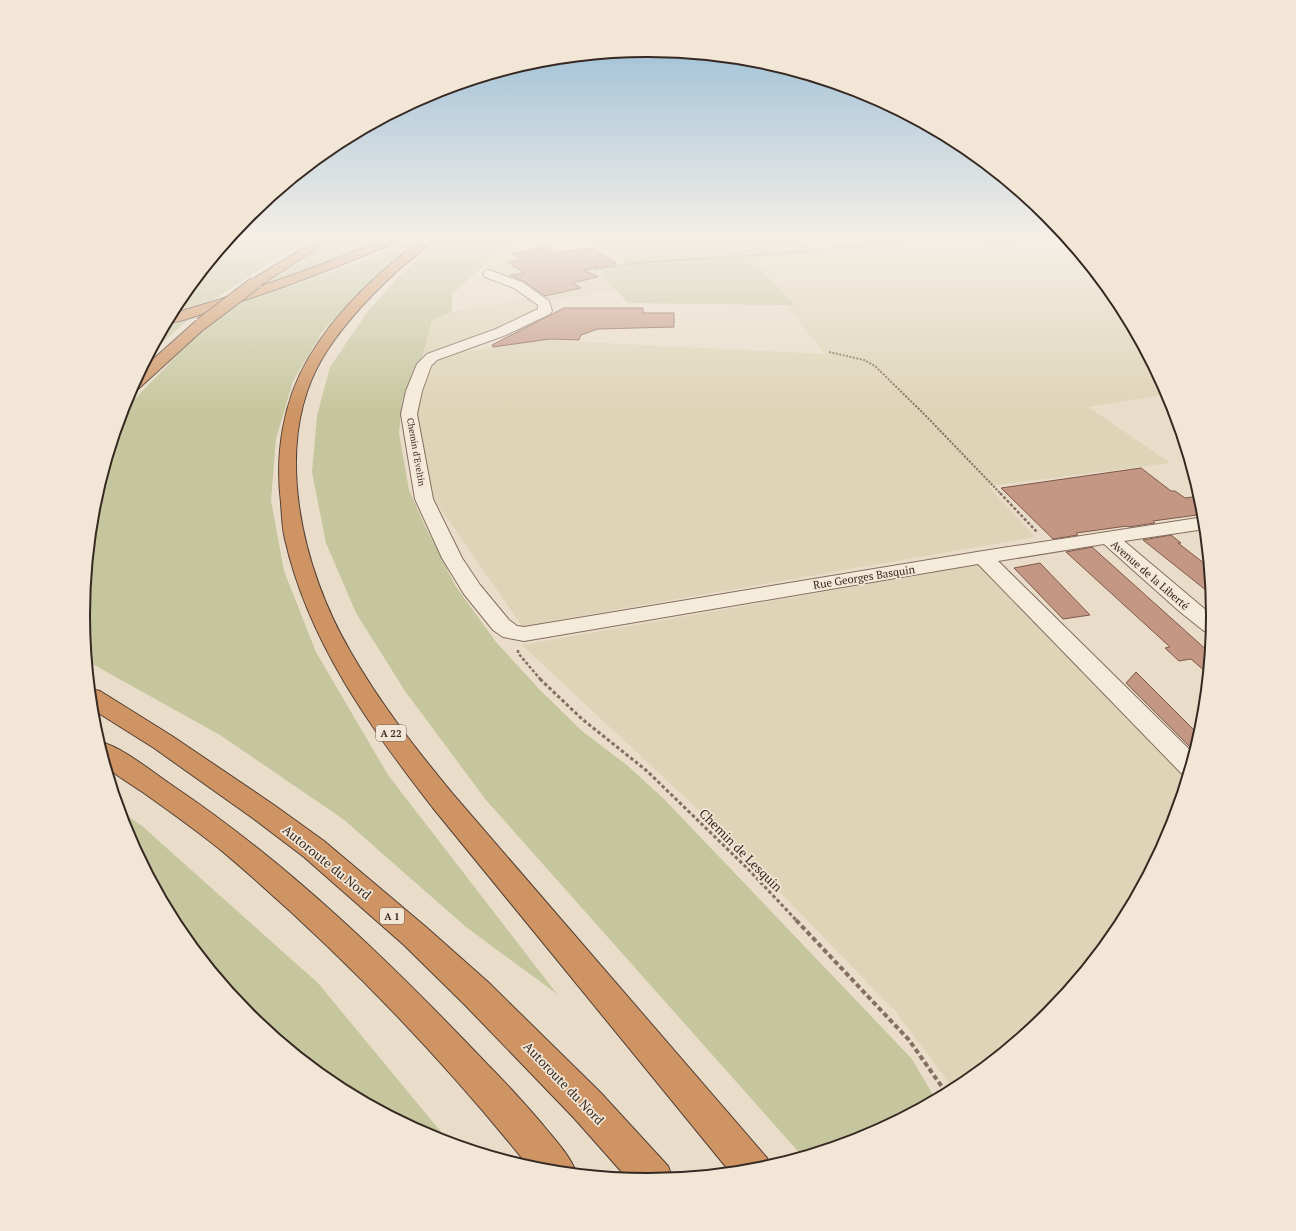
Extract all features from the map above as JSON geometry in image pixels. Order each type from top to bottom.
[{"type":"highway","points":[[143,377],[201,324],[237,296]]},
{"type":"highway","points":[[177,316],[241,296]]},
{"type":"highway","name":"A 22","points":[[364,296],[334,331],[314,361],[299,396],[292,419],[287,467],[288,499],[294,537],[304,573],[319,611],[343,660],[371,705],[431,788],[749,1164]]},
{"type":"highway","name":"Autoroute du Nord","points":[[96,701],[163,742],[264,812],[314,849],[397,920],[476,993],[535,1052],[587,1105],[649,1174]]},
{"type":"highway","points":[[108,756],[231,843],[292,895],[414,1010],[501,1106],[552,1165]]},
{"type":"street","name":"Chemin d'Eveltin","points":[[524,634],[511,632],[501,625],[472,589],[452,558],[424,499],[409,414],[414,391],[424,364],[428,360],[432,357],[501,332],[545,311],[544,304],[534,296]]},
{"type":"street","name":"Rue Georges Basquin","points":[[524,634],[984,557],[1199,524]]},
{"type":"street","name":"Avenue de la Liberté","points":[[1108,538],[1206,621]]},
{"type":"street","points":[[984,557],[1186,762]]},
{"type":"path","points":[[829,352],[864,360],[875,366],[926,416],[1052,547]]},
{"type":"path","name":"Chemin de Lesquin","points":[[524,634],[519,643],[518,653],[534,674],[582,719],[647,771],[748,869],[909,1040],[943,1089]]},
{"type":"shaded area","points":[[540,296],[577,296],[549,301]]},
{"type":"shaded area","points":[[786,296],[1106,296],[1132,336],[1161,395],[1088,407],[1170,463],[988,486],[1035,537],[522,626],[434,499],[410,405],[430,361],[453,353],[545,340],[825,354],[786,305],[793,304]]},
{"type":"shaded area","points":[[530,298],[537,306],[532,313],[480,335],[423,355],[432,320],[452,312]]},
{"type":"shaded area","points":[[982,564],[1184,770],[1177,795],[1149,863],[1132,895],[1091,955],[1068,984],[1016,1035],[988,1059],[950,1085],[896,1012],[722,832],[522,645]]},
{"type":"green space","points":[[190,296],[218,296],[213,300],[181,309]]},
{"type":"green space","points":[[259,296],[356,296],[322,332],[293,381],[276,439],[271,500],[284,571],[316,652],[388,775],[557,994],[466,927],[343,819],[220,735],[92,664],[90,616],[94,543],[100,507],[109,471],[119,436],[132,402],[195,337],[234,305]]},
{"type":"green space","points":[[381,296],[452,296],[452,312],[432,320],[423,355],[402,401],[399,433],[409,490],[424,524],[455,585],[496,642],[539,689],[582,731],[628,766],[664,799],[912,1059],[933,1095],[895,1116],[862,1131],[799,1153],[486,800],[405,691],[356,613],[326,543],[312,472],[317,416],[330,367],[368,311]]},
{"type":"green space","points":[[622,296],[786,296],[794,305],[628,303]]},
{"type":"green space","points":[[188,320],[159,345],[164,336],[171,325]]},
{"type":"green space","points":[[127,815],[142,826],[318,983],[443,1134],[401,1116],[338,1080],[308,1059],[253,1010],[228,984],[184,926],[164,895],[147,863]]},
{"type":"building","points":[[564,308],[643,308],[643,313],[674,313],[674,327],[598,329],[581,335],[579,340],[550,339],[493,347],[492,345]]},
{"type":"building","points":[[1141,468],[1171,491],[1175,491],[1185,498],[1193,497],[1197,515],[1153,521],[1155,523],[1076,533],[1078,535],[1053,539],[1001,488]]},
{"type":"building","points":[[1171,535],[1181,543],[1178,543],[1204,563],[1205,590],[1143,540]]},
{"type":"building","points":[[1092,547],[1205,649],[1203,670],[1191,659],[1179,661],[1165,648],[1170,647],[1066,552]]},
{"type":"building","points":[[1040,563],[1090,615],[1063,619],[1014,568]]},
{"type":"building","points":[[1136,672],[1194,730],[1190,747],[1126,683]]}]
